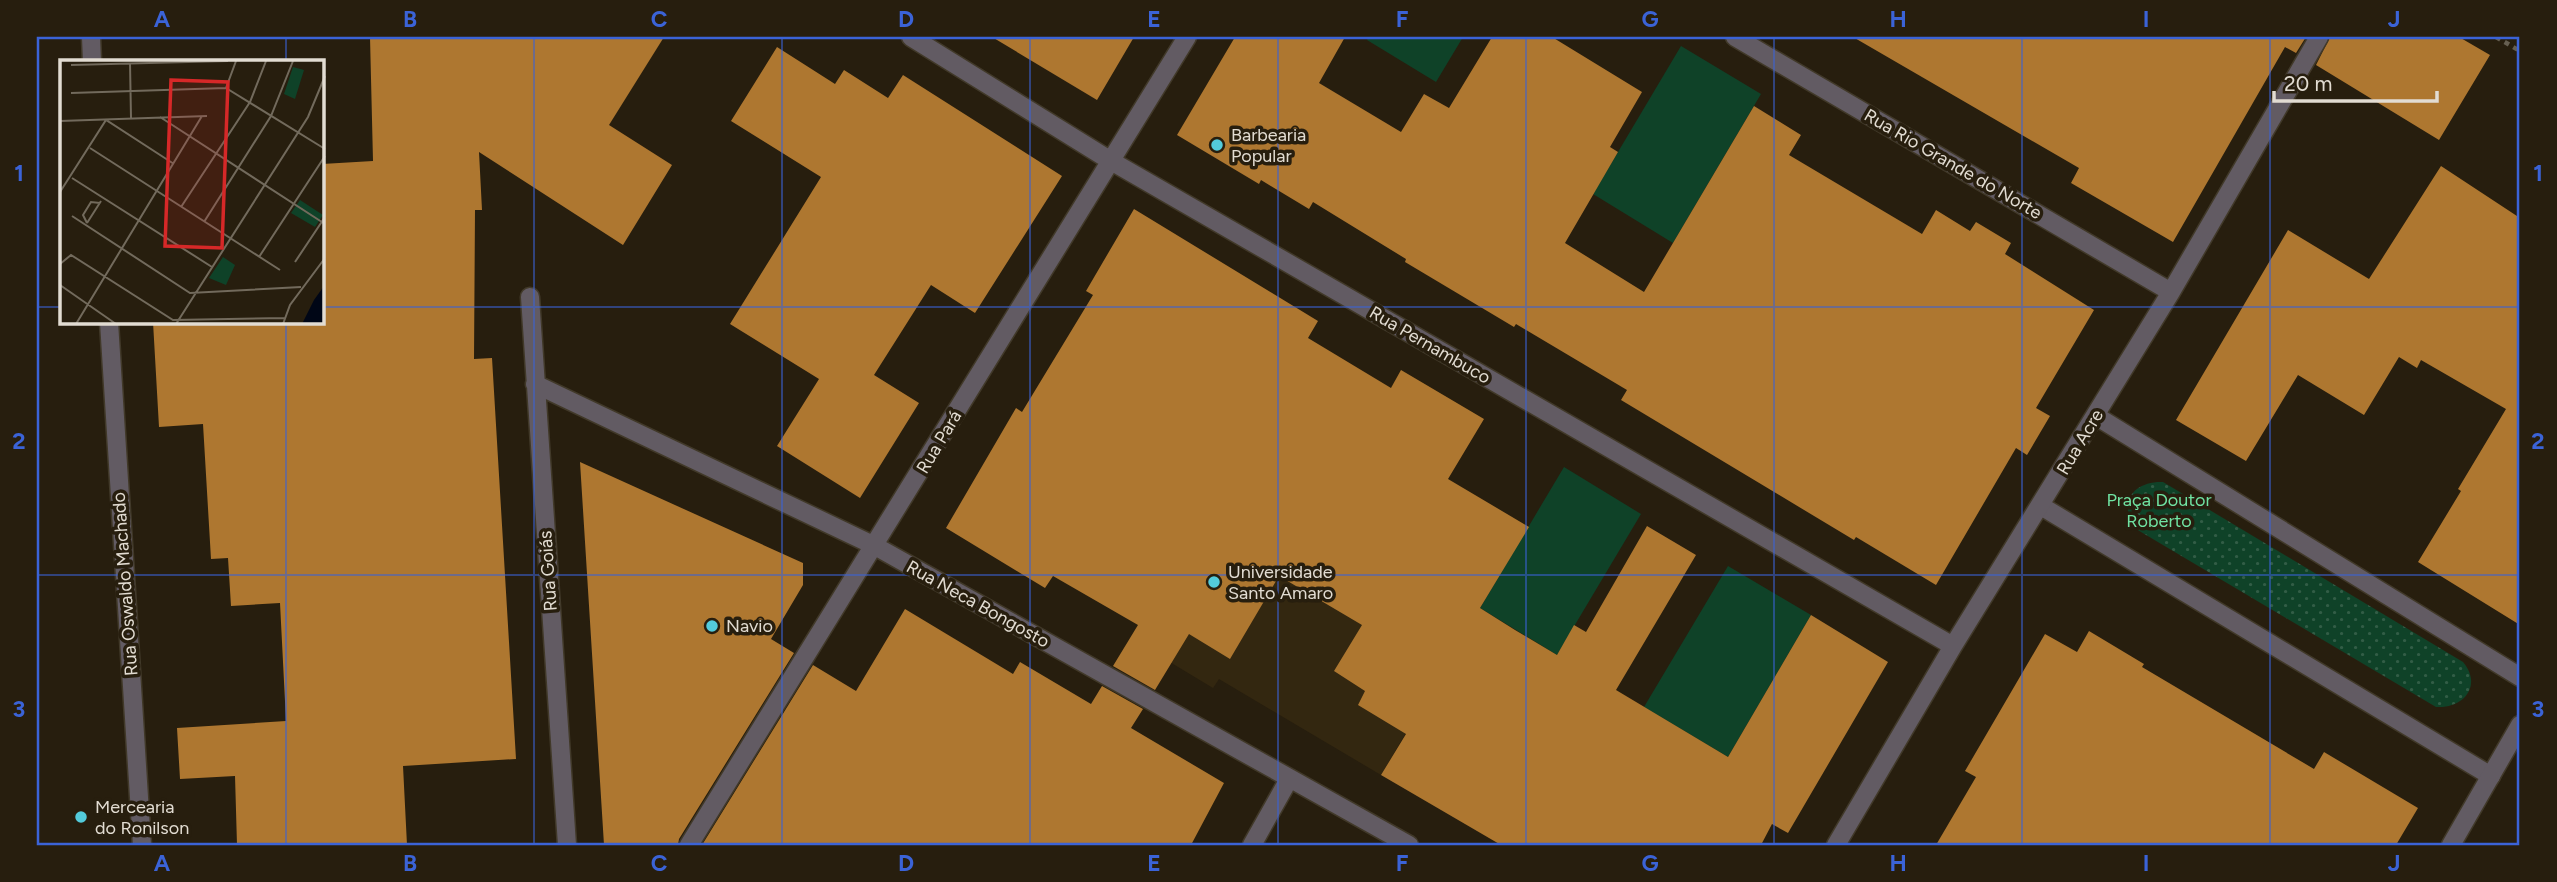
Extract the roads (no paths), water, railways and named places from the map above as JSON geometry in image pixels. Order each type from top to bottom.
[{"type":"street","points":[[91,37],[92,60]]},
{"type":"street","name":"Rua Pernambuco","points":[[911,37],[1111,161],[1953,646]]},
{"type":"street","name":"Rua Pará","points":[[689,845],[1186,37]]},
{"type":"street","name":"Rua Rio Grande do Norte","points":[[1735,37],[2171,292]]},
{"type":"street","name":"Rua Acre","points":[[1836,845],[1953,646],[2171,292],[2319,37]]},
{"type":"street","name":"Rua Goiás","points":[[530,297],[567,845]]},
{"type":"street","name":"Rua Oswaldo Machado","points":[[109,324],[142,845]]},
{"type":"street","name":"Rua Neca Bongosto","points":[[536,384],[875,546],[1409,845]]},
{"type":"street","points":[[2096,416],[2520,677]]},
{"type":"street","points":[[2041,506],[2491,776]]},
{"type":"street","points":[[2451,845],[2520,725]]},
{"type":"street","points":[[1252,845],[1289,779]]},
{"type":"place","name":"Barbearia Popular","points":[[1217,145]]},
{"type":"place","name":"Universidade Santo Amaro","points":[[1214,582]]},
{"type":"place","name":"Navio","points":[[712,626]]},
{"type":"place","name":"Mercearia do Ronilson","points":[[81,817]]},
{"type":"park label","name":"Praça Doutor Roberto","points":[[2159,510]]}]
